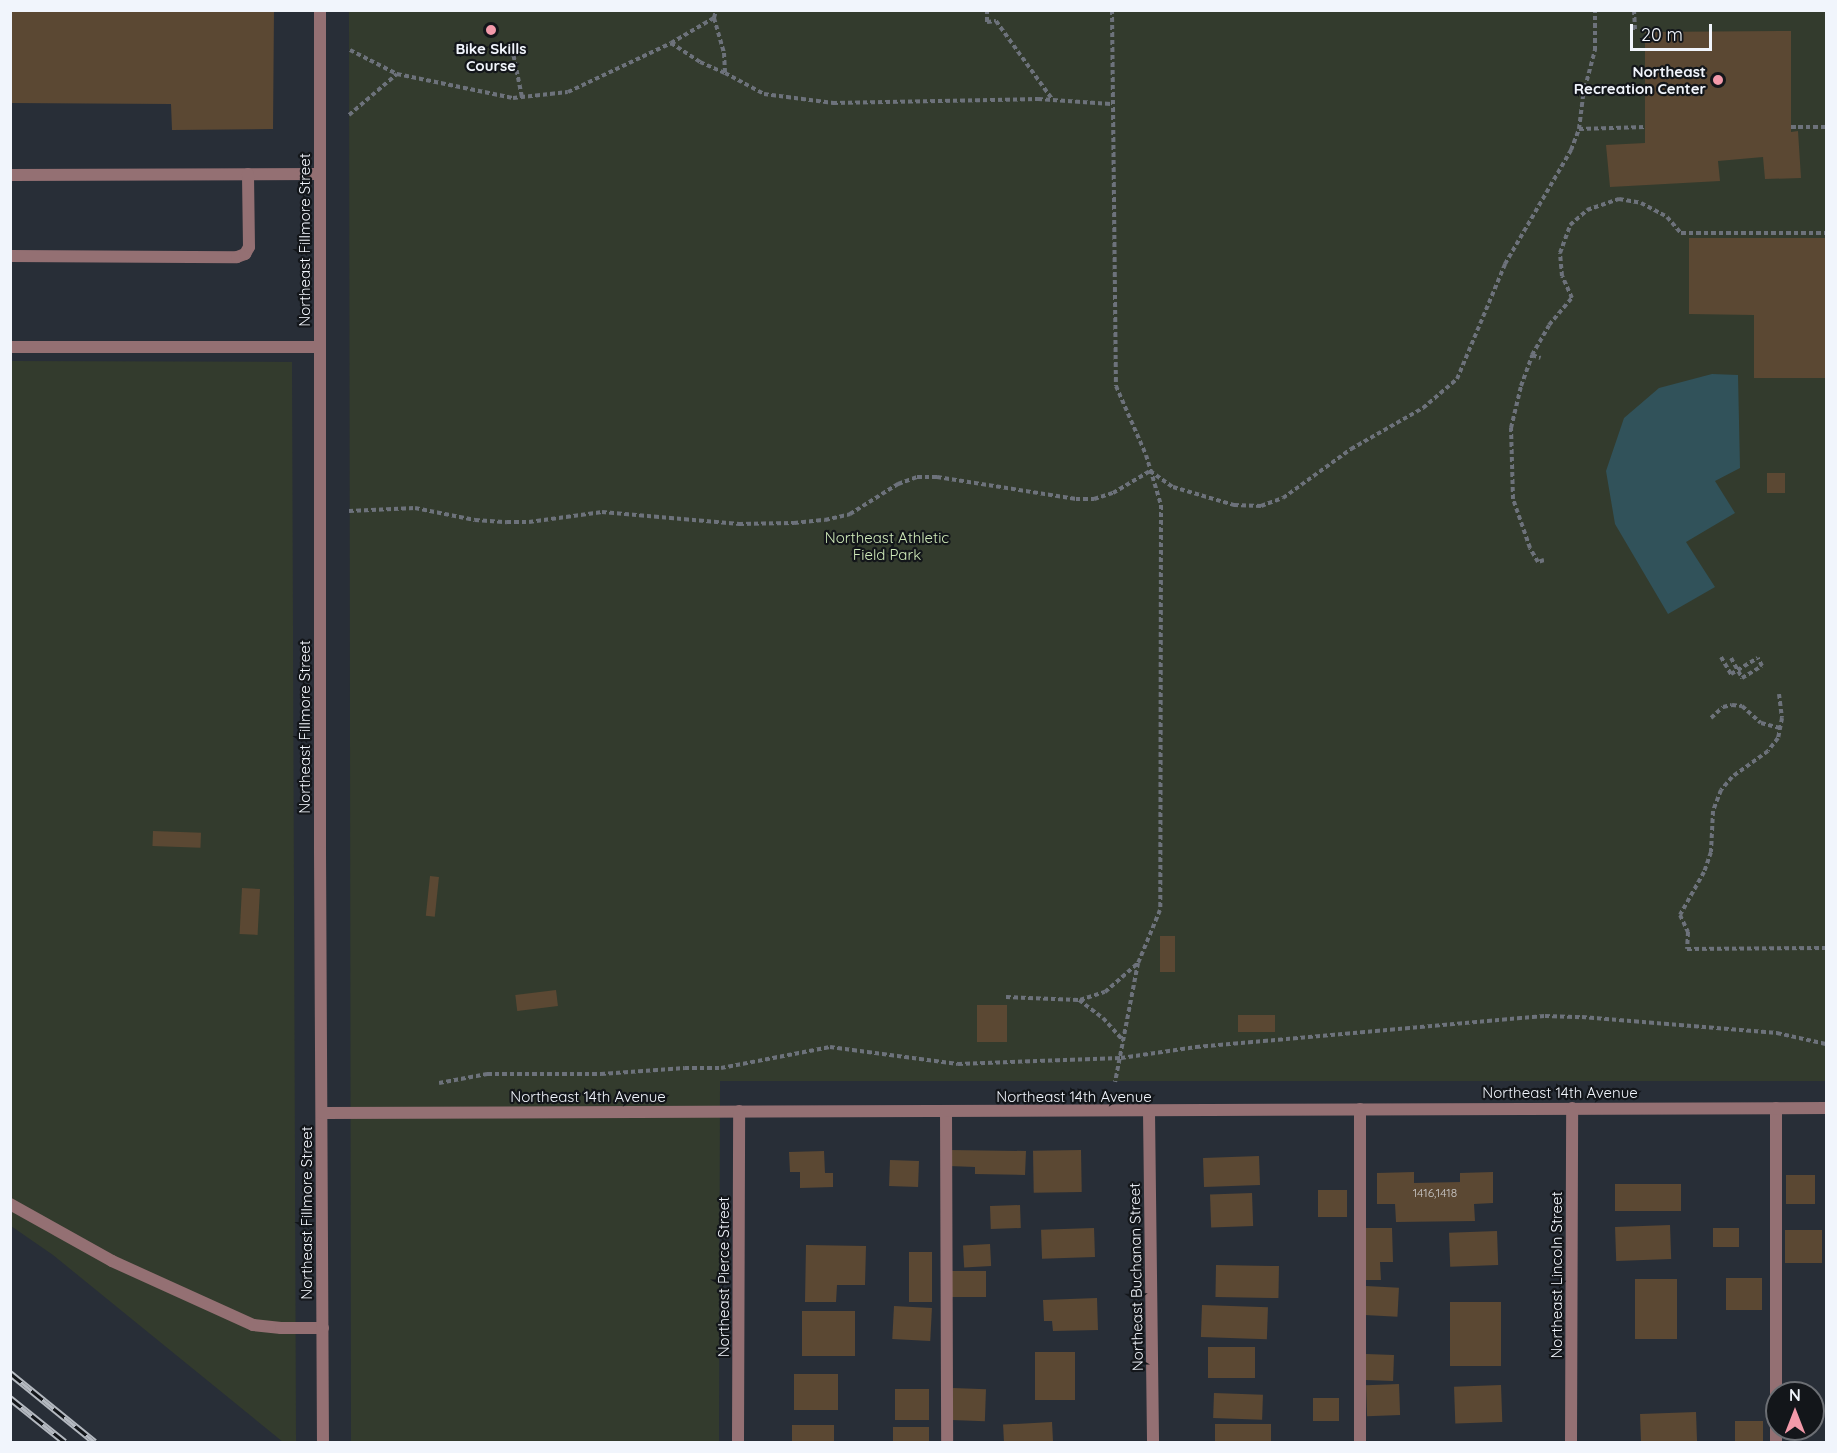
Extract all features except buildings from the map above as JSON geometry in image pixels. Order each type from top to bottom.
[{"type":"street","name":"Northeast Fillmore Street","points":[[320,10],[323,1443]]},
{"type":"street","points":[[10,256],[237,257],[245,254],[249,247],[248,174]]},
{"type":"street","points":[[10,175],[320,174]]},
{"type":"street","points":[[10,347],[320,347]]},
{"type":"street","name":"Northeast Lincoln Street","points":[[1571,1443],[1572,1108]]},
{"type":"street","points":[[1776,1108],[1776,1443]]},
{"type":"street","name":"Northeast 14th Avenue","points":[[322,1113],[1827,1108]]},
{"type":"street","points":[[1360,1110],[1360,1443]]},
{"type":"street","name":"Northeast Pierce Street","points":[[738,1443],[739,1111]]},
{"type":"street","points":[[946,1111],[947,1443]]},
{"type":"street","name":"Northeast Buchanan Street","points":[[1149,1112],[1153,1443]]},
{"type":"street","points":[[10,1204],[112,1262],[253,1325],[323,1328]]},
{"type":"path","points":[[716,10],[714,18],[724,53],[725,73]]},
{"type":"path","points":[[987,10],[987,22],[996,21],[1052,100]]},
{"type":"path","points":[[1112,10],[1111,104],[1116,386],[1161,505],[1160,910],[1138,963],[1121,1058],[1114,1082]]},
{"type":"path","points":[[1150,471],[1173,487],[1198,495],[1234,505],[1261,506],[1284,498],[1351,449],[1423,408],[1457,379],[1505,264],[1571,150],[1579,129],[1584,95],[1595,50],[1596,10]]},
{"type":"path","points":[[1634,10],[1635,31]]},
{"type":"path","points":[[350,50],[397,75],[513,98],[568,92],[671,43],[714,18]]},
{"type":"path","points":[[671,43],[700,62],[764,94],[832,103],[1052,100],[1111,104]]},
{"type":"path","points":[[512,48],[522,97]]},
{"type":"path","points":[[349,116],[397,75]]},
{"type":"path","points":[[1791,127],[1827,127]]},
{"type":"path","points":[[1579,129],[1645,128]]},
{"type":"path","points":[[1544,560],[1538,562],[1530,548],[1513,499],[1511,428],[1521,386],[1533,355],[1549,325],[1572,298],[1562,276],[1560,253],[1570,225],[1587,210],[1619,199],[1641,202],[1667,217],[1681,233],[1827,233]]},
{"type":"path","points":[[1533,355],[1541,358]]},
{"type":"path","points":[[349,511],[415,508],[475,520],[507,522],[529,522],[602,512],[739,524],[794,523],[825,520],[850,514],[898,484],[917,477],[937,477],[1076,499],[1094,499],[1113,493],[1150,471]]},
{"type":"path","points":[[1721,657],[1731,674],[1758,658],[1762,666],[1742,678],[1731,658]]},
{"type":"path","points":[[1779,694],[1782,718],[1778,738],[1768,751],[1731,777],[1721,790],[1713,811],[1711,852],[1704,872],[1680,915],[1688,932],[1687,949],[1827,948]]},
{"type":"path","points":[[1711,717],[1723,707],[1742,706],[1761,723],[1780,728]]},
{"type":"path","points":[[1006,997],[1079,1000],[1105,992],[1138,963]]},
{"type":"path","points":[[1079,1000],[1103,1018],[1124,1041]]},
{"type":"path","points":[[439,1083],[488,1074],[600,1074],[685,1068],[722,1068],[830,1047],[958,1064],[1121,1058],[1196,1047],[1545,1016],[1582,1017],[1777,1034],[1827,1044]]},
{"type":"green space","name":"Northeast Athletic Field Park","points":[[349,11],[1826,11],[1826,1081],[720,1081],[719,1442],[351,1442]]},
{"type":"green space","points":[[11,361],[292,362],[296,1442],[283,1442],[53,1255],[11,1226]]},
{"type":"water","points":[[1712,374],[1738,375],[1740,468],[1715,481],[1735,513],[1686,542],[1715,587],[1668,614],[1615,524],[1606,471],[1624,418],[1659,388]]},
{"type":"railway","points":[[10,1373],[95,1442]]},
{"type":"railway","points":[[10,1398],[65,1442]]},
{"type":"place","name":"Bike Skills Course","points":[[491,30]]},
{"type":"place","name":"Northeast Recreation Center","points":[[1718,80]]}]
